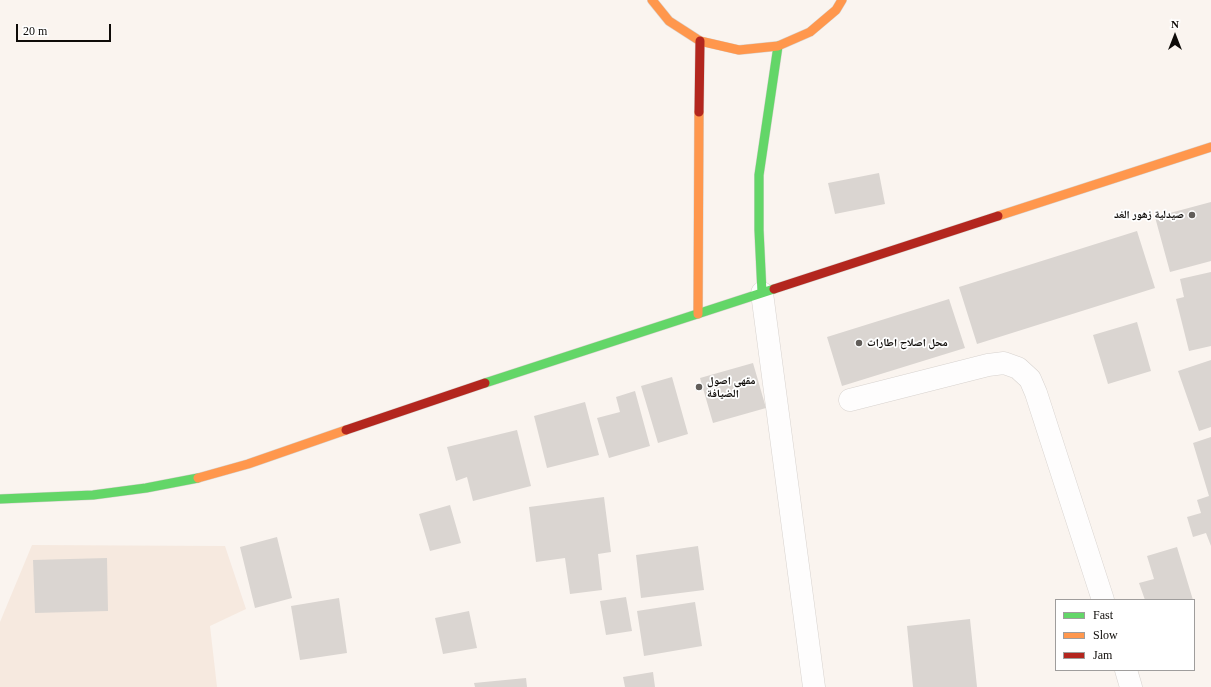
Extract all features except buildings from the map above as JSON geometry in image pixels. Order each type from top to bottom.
[{"type":"street","points":[[652,0],[669,21],[700,40],[739,50],[778,46],[810,32],[836,10],[842,0]]},
{"type":"street","points":[[698,314],[700,40]]},
{"type":"street","points":[[778,46],[759,176],[759,230],[762,293],[814,687]]},
{"type":"street","points":[[0,499],[93,495],[146,488],[204,476],[248,464],[475,386],[1211,147]]},
{"type":"street","points":[[850,400],[988,365],[1004,363],[1018,368],[1030,379],[1036,394],[1103,599]]},
{"type":"street","points":[[1126,671],[1131,687]]},
{"type":"shaded area","points":[[32,545],[225,546],[246,609],[210,626],[217,687],[0,687],[0,622]]},
{"type":"traffic: fast","points":[[762,293],[759,230],[759,175],[778,46]]},
{"type":"traffic: fast","points":[[485,383],[774,289]]},
{"type":"traffic: fast","points":[[0,499],[93,495],[146,488],[198,478]]},
{"type":"traffic: slow","points":[[652,0],[669,21],[700,41],[739,50],[778,46],[810,32],[836,10],[842,0]]},
{"type":"traffic: slow","points":[[698,314],[699,112]]},
{"type":"traffic: slow","points":[[998,216],[1211,147]]},
{"type":"traffic: slow","points":[[198,478],[248,464],[346,430]]},
{"type":"traffic: jam","points":[[699,112],[700,41]]},
{"type":"traffic: jam","points":[[774,289],[998,216]]},
{"type":"traffic: jam","points":[[346,430],[485,383]]},
{"type":"place","name":"صيدلية زهور الغد","points":[[1192,215]]},
{"type":"place","name":"محل اصلاح اطارات","points":[[859,343]]},
{"type":"place","name":"مقهى اصول الضيافة","points":[[699,387]]}]
